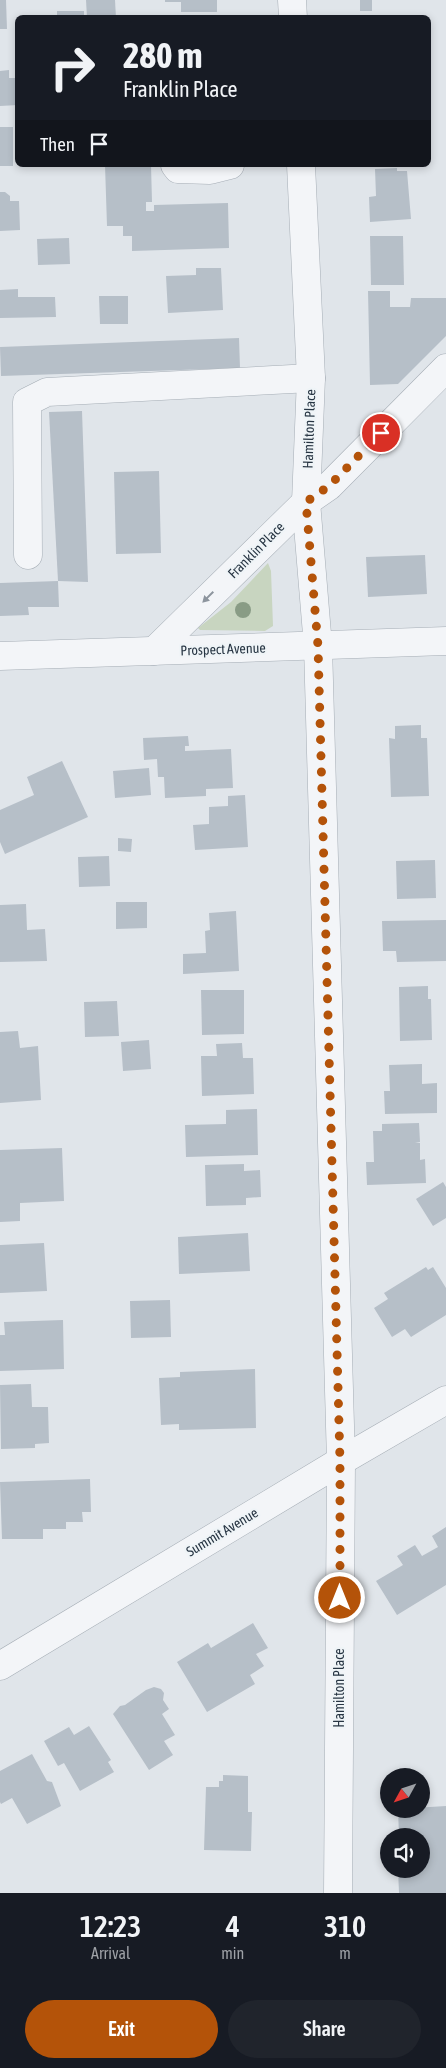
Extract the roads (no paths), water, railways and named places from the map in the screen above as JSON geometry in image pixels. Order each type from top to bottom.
[{"type":"street","points":[[292,0],[293,15]]},
{"type":"street","points":[[176,167],[178,169],[210,170],[222,167]]},
{"type":"street","name":"Hamilton Place","points":[[301,167],[311,378],[306,502],[318,646],[340,1461],[338,1893]]},
{"type":"street","name":"Franklin Place","points":[[154,651],[306,502],[329,486],[446,368]]},
{"type":"street","points":[[28,556],[27,402],[47,392],[311,378]]},
{"type":"street","name":"Prospect Avenue","points":[[0,656],[446,641]]},
{"type":"street","name":"Summit Avenue","points":[[0,1666],[340,1461],[446,1400]]}]
